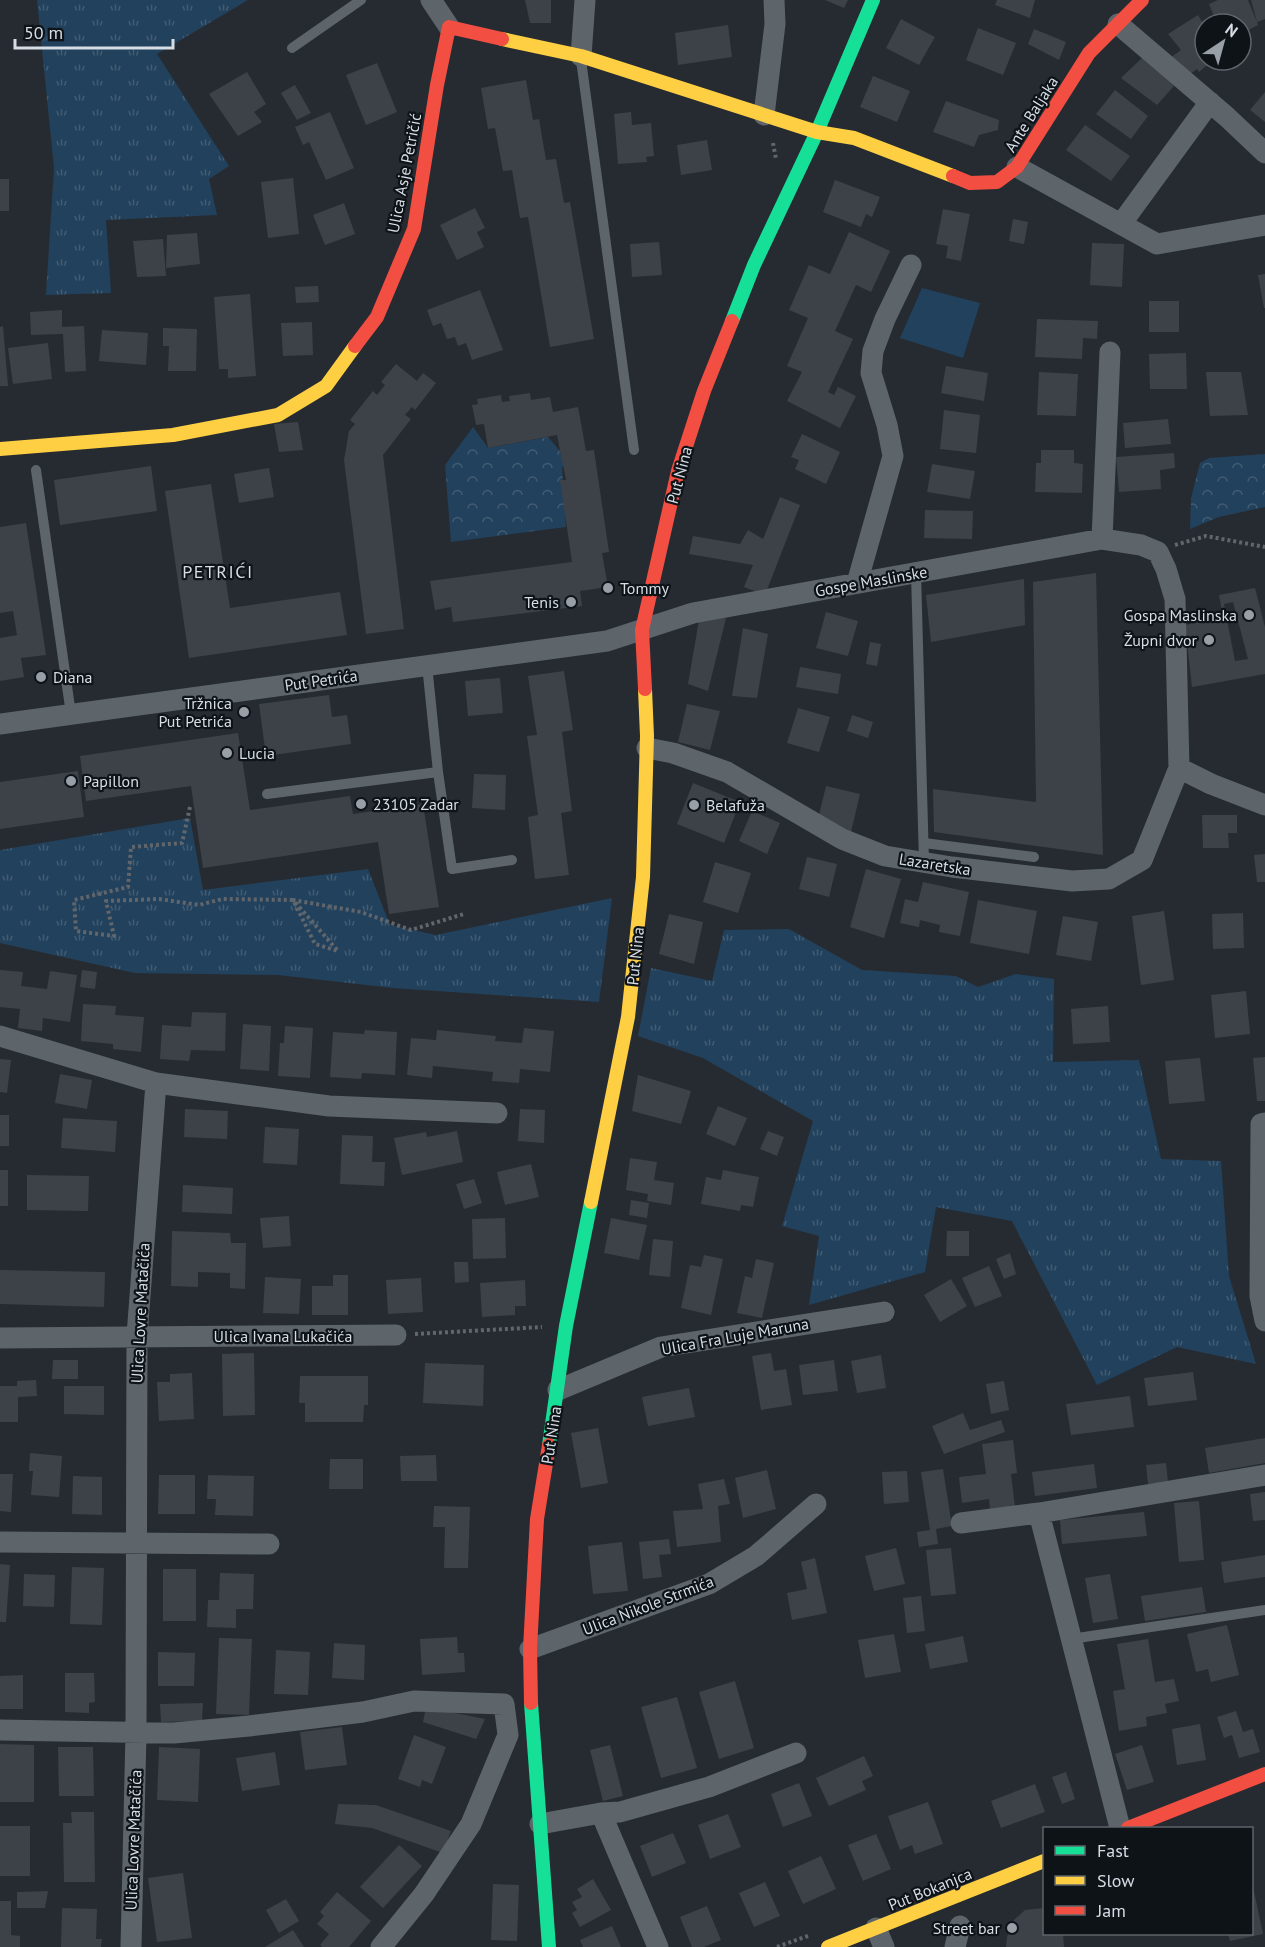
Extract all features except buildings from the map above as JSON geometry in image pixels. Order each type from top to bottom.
[{"type":"main road","name":"Put Nina","points":[[549,1947],[531,1712],[530,1648],[537,1519],[566,1326],[628,1017],[643,877],[647,748],[642,630],[678,471],[704,391],[754,265],[817,132],[873,0]]},
{"type":"main road","name":"Ante Baljaka","points":[[817,132],[854,138],[970,183],[997,182],[1017,167],[1089,54],[1142,0]]},
{"type":"main road","points":[[449,27],[581,56],[817,132]]},
{"type":"main road","name":"Ulica Asje Petričić","points":[[0,449],[185,433],[278,415],[326,386],[377,318],[414,229],[437,85],[449,27]]},
{"type":"main road","points":[[1131,1827],[1265,1774]]},
{"type":"main road","name":"Put Bokanjca","points":[[828,1947],[880,1937],[1043,1861]]},
{"type":"street","points":[[431,0],[449,27]]},
{"type":"street","points":[[581,56],[585,0]]},
{"type":"street","points":[[764,115],[775,24],[774,0]]},
{"type":"street","points":[[1118,24],[1210,102],[1265,153]]},
{"type":"street","points":[[1121,224],[1210,102]]},
{"type":"street","points":[[1017,167],[1157,244],[1265,225]]},
{"type":"street","points":[[857,583],[893,456],[887,424],[871,373],[873,351],[885,319],[911,265]]},
{"type":"street","points":[[1102,539],[1110,352]]},
{"type":"street","name":"Gospe Maslinske","points":[[642,630],[693,613],[1102,539],[1141,545],[1158,552]]},
{"type":"street","points":[[1158,552],[1175,599],[1179,768],[1210,784],[1265,805]]},
{"type":"street","name":"Put Petrića","points":[[0,724],[607,641],[642,630]]},
{"type":"street","name":"Lazaretska","points":[[647,748],[673,753],[727,772],[842,839],[885,856],[924,853],[1029,878],[1072,881],[1109,879],[1142,860],[1179,768]]},
{"type":"street","points":[[0,1036],[156,1083],[329,1106],[496,1113]]},
{"type":"street","name":"Ulica Lovre Matačića","points":[[130,1947],[136,1733],[136,1336],[156,1083]]},
{"type":"street","points":[[1265,1122],[1261,1124],[1260,1296],[1265,1321]]},
{"type":"street","name":"Ulica Fra Luje Maruna","points":[[558,1390],[661,1347],[884,1312]]},
{"type":"street","name":"Ulica Ivana Lukačića","points":[[0,1338],[396,1335]]},
{"type":"street","points":[[961,1523],[1038,1514],[1265,1475]]},
{"type":"street","name":"Ulica Nikole Strmića","points":[[530,1648],[709,1584],[756,1556],[816,1504]]},
{"type":"street","points":[[1038,1514],[1120,1827]]},
{"type":"street","points":[[0,1542],[269,1544]]},
{"type":"street","points":[[0,1730],[174,1733],[363,1712],[414,1701],[504,1704],[508,1735],[471,1824],[424,1894],[381,1947]]},
{"type":"street","points":[[540,1824],[620,1812],[709,1787],[796,1753]]},
{"type":"street","points":[[601,1814],[658,1947]]},
{"type":"street","points":[[955,1947],[960,1926]]},
{"type":"lane","points":[[292,48],[361,0]]},
{"type":"lane","points":[[581,56],[634,450]]},
{"type":"lane","points":[[36,470],[72,714]]},
{"type":"lane","points":[[916,573],[924,853],[1034,857]]},
{"type":"lane","points":[[427,665],[438,772],[452,869],[512,860]]},
{"type":"lane","points":[[267,794],[438,772]]},
{"type":"lane","points":[[1071,1639],[1265,1610]]},
{"type":"path","points":[[1158,552],[1181,542],[1206,537],[1265,547]]},
{"type":"path","points":[[190,807],[182,843],[131,847],[128,887],[74,900],[76,931],[114,936],[106,901],[159,899],[199,905],[222,899],[293,900],[361,912],[411,930],[464,914]]},
{"type":"path","points":[[293,900],[331,943],[338,951],[315,944],[293,900]]},
{"type":"path","points":[[396,1335],[566,1326]]},
{"type":"green space","points":[[37,0],[248,0],[157,54],[229,166],[209,179],[217,215],[106,220],[111,293],[46,295],[54,168]]},
{"type":"green space","points":[[922,288],[980,303],[963,358],[900,338]]},
{"type":"green space","points":[[473,427],[488,448],[548,437],[570,463],[562,467],[566,527],[451,542],[445,465]]},
{"type":"green space","points":[[1265,454],[1265,507],[1219,517],[1190,529],[1191,498],[1200,463],[1209,458]]},
{"type":"green space","points":[[190,818],[203,890],[368,869],[390,925],[436,935],[612,898],[599,1002],[393,988],[278,975],[135,973],[0,943],[0,850]]},
{"type":"green space","points":[[789,929],[862,970],[956,976],[978,987],[1016,974],[1054,979],[1053,1062],[1139,1060],[1161,1159],[1221,1161],[1229,1276],[1256,1364],[1177,1347],[1097,1385],[1012,1221],[936,1207],[925,1272],[809,1305],[819,1236],[782,1226],[813,1121],[703,1058],[638,1036],[651,968],[712,981],[724,930]]},
{"type":"traffic: fast","points":[[732,321],[754,265],[817,132],[873,0]]},
{"type":"traffic: fast","points":[[549,1445],[566,1326],[591,1202]]},
{"type":"traffic: fast","points":[[531,1703],[549,1947]]},
{"type":"traffic: slow","points":[[502,39],[581,56],[817,132],[854,138],[953,176]]},
{"type":"traffic: slow","points":[[0,449],[173,435],[278,415],[326,386],[355,346]]},
{"type":"traffic: slow","points":[[591,1202],[628,1017],[643,877],[647,736],[645,689]]},
{"type":"traffic: slow","points":[[828,1947],[1043,1861]]},
{"type":"traffic: jam","points":[[953,176],[970,183],[997,182],[1017,167],[1089,53],[1142,0]]},
{"type":"traffic: jam","points":[[355,346],[377,317],[414,229],[437,85],[449,27],[502,39]]},
{"type":"traffic: jam","points":[[645,689],[642,630],[678,471],[704,391],[732,321]]},
{"type":"traffic: jam","points":[[531,1703],[530,1649],[537,1519],[549,1445]]},
{"type":"traffic: jam","points":[[1131,1827],[1265,1774]]},
{"type":"place","name":"Tommy","points":[[608,588]]},
{"type":"place","name":"Tenis","points":[[571,602]]},
{"type":"place","name":"Gospa Maslinska","points":[[1249,615]]},
{"type":"place","name":"Župni dvor","points":[[1209,640]]},
{"type":"place","name":"Diana","points":[[41,677]]},
{"type":"place","name":"Tržnica Put Petrića","points":[[244,712]]},
{"type":"place","name":"Lucia","points":[[227,753]]},
{"type":"place","name":"Papillon","points":[[71,781]]},
{"type":"place","name":"23105 Zadar","points":[[361,804]]},
{"type":"place","name":"Belafuža","points":[[694,805]]},
{"type":"place","name":"Street bar","points":[[1012,1928]]},
{"type":"district","name":"PETRIĆI","points":[[218,571]]}]
